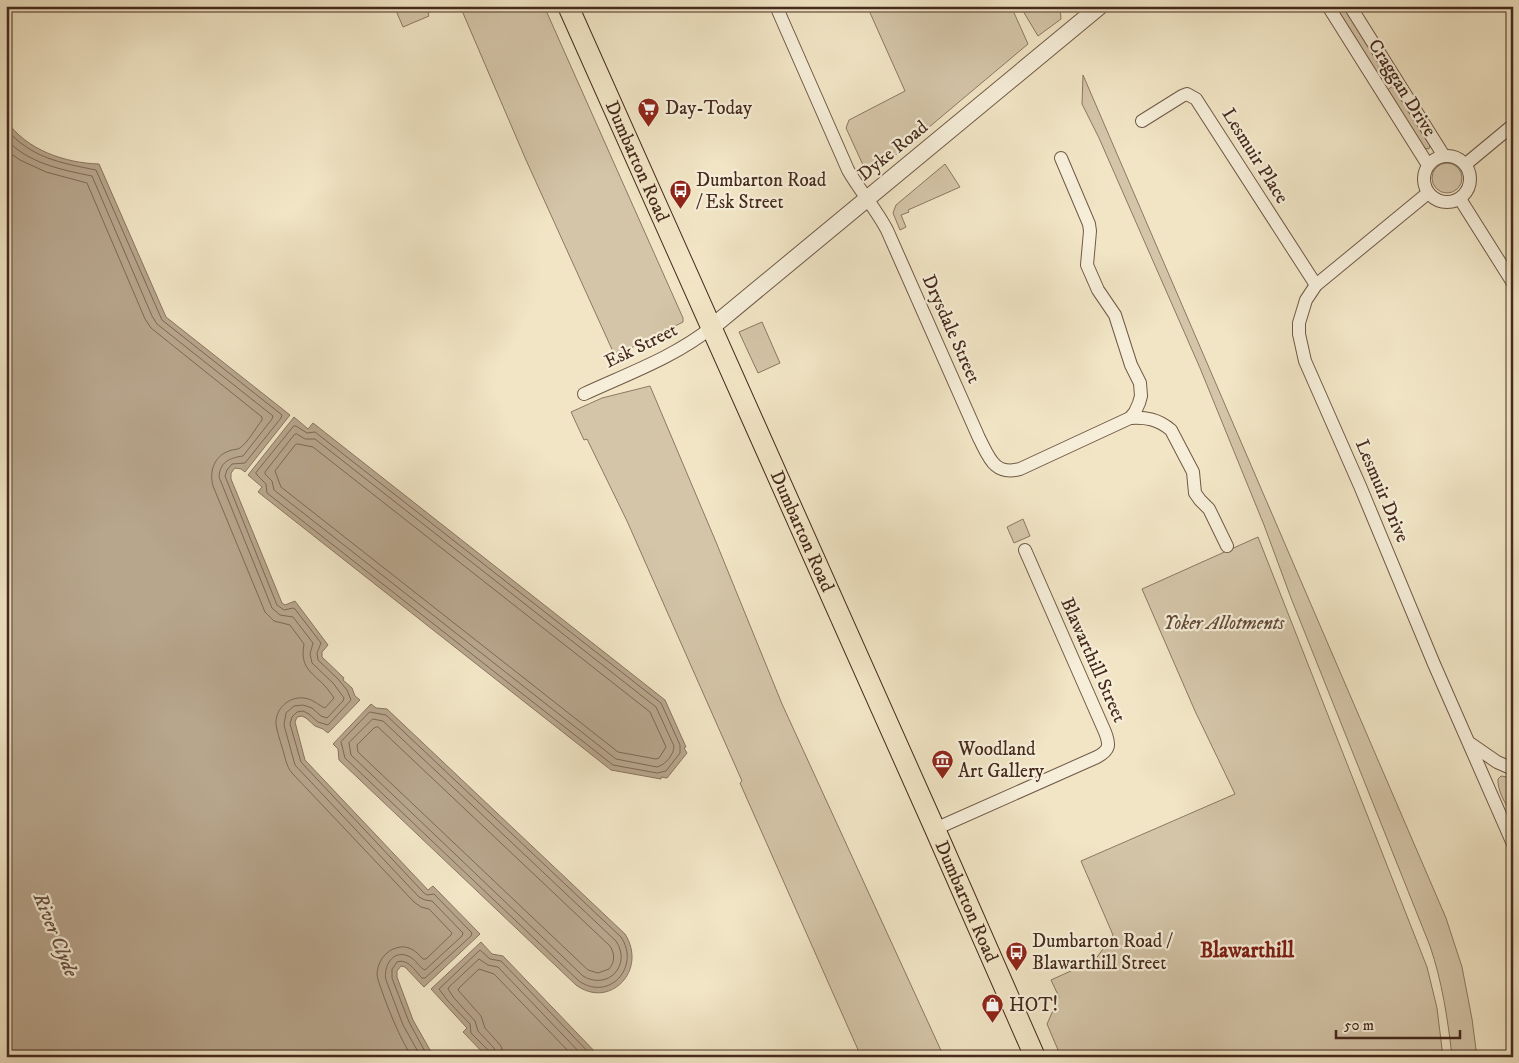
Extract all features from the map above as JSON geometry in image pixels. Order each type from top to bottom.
[{"type":"main road","name":"Dumbarton Road","points":[[568,6],[935,828],[1035,1057]]},
{"type":"street","name":"Drysdale Street","points":[[776,6],[840,154],[854,180],[879,216],[892,242],[983,446],[993,464],[1005,471],[1020,469],[1130,418]]},
{"type":"street","name":"Dyke Road","points":[[712,327],[1100,6]]},
{"type":"street","name":"Craggan Drive","points":[[1328,6],[1428,165]]},
{"type":"street","name":"Craggan Drive","points":[[1350,6],[1444,156]]},
{"type":"street","name":"Lesmuir Place","points":[[1142,121],[1182,96],[1188,94],[1196,99],[1316,285]]},
{"type":"street","points":[[1466,164],[1513,125]]},
{"type":"street","points":[[1444,156],[1456,157],[1466,164],[1469,169],[1471,183],[1469,189],[1460,199],[1453,202],[1439,201],[1428,193],[1425,186],[1425,171],[1428,165],[1433,160],[1444,156]]},
{"type":"street","points":[[1061,158],[1089,224],[1088,265],[1098,290],[1115,315],[1131,365],[1140,383],[1141,396],[1139,403],[1130,418]]},
{"type":"street","name":"Lesmuir Drive","points":[[1428,193],[1316,285],[1306,300],[1299,323],[1299,334],[1305,361],[1513,844]]},
{"type":"street","points":[[1460,199],[1513,284]]},
{"type":"street","name":"Esk Street","points":[[584,394],[681,349],[697,340],[712,327]]},
{"type":"street","points":[[1130,418],[1146,417],[1154,419],[1171,430],[1192,472],[1194,489],[1197,496],[1209,508],[1227,546]]},
{"type":"street","name":"Blawarthill Street","points":[[935,828],[1097,757],[1108,748],[1105,732],[1025,550]]},
{"type":"street","points":[[1469,743],[1497,762],[1513,769]]},
{"type":"green space","points":[[394,6],[443,6],[428,13],[429,16],[403,27]]},
{"type":"green space","points":[[460,6],[544,6],[683,318],[683,322],[615,356],[526,160]]},
{"type":"green space","points":[[867,6],[1011,6],[1028,44],[897,154],[867,168],[863,165],[846,128],[849,120],[905,91]]},
{"type":"green space","points":[[1020,6],[1060,6],[1061,19],[1038,36]]},
{"type":"green space","points":[[1335,6],[1343,6],[1384,71],[1378,75]]},
{"type":"green space","points":[[1083,75],[1446,918],[1462,967],[1477,1057],[1452,1057],[1444,1001],[1430,946],[1200,368],[1099,138],[1082,104]]},
{"type":"green space","points":[[1393,86],[1430,144],[1429,149],[1424,148],[1387,90]]},
{"type":"green space","points":[[1447,163],[1458,167],[1462,178],[1458,189],[1447,193],[1436,189],[1432,178],[1436,167]]},
{"type":"green space","points":[[945,164],[960,187],[908,210],[909,212],[901,215],[906,227],[900,230],[893,213],[896,205]]},
{"type":"green space","points":[[762,322],[780,363],[758,373],[739,332]]},
{"type":"green space","points":[[650,386],[782,704],[944,1057],[865,1057],[863,1051],[859,1052],[627,521],[587,439],[584,440],[571,412],[602,398]]},
{"type":"green space","points":[[1023,519],[1030,536],[1014,543],[1007,527]]},
{"type":"green space","name":"Yoker Allotments","points":[[1258,537],[1427,967],[1437,1008],[1443,1057],[1316,1057],[1308,1054],[1307,1057],[1061,1057],[1047,1024],[1059,997],[1051,980],[1095,960],[1113,935],[1081,861],[1235,794],[1195,711],[1142,589]]},
{"type":"green space","points":[[1501,776],[1513,778],[1513,812],[1504,802],[1500,792],[1498,779]]},
{"type":"water","name":"River Clyde","points":[[6,120],[24,139],[47,153],[73,161],[99,164],[166,317],[290,415],[245,472],[235,468],[231,473],[231,479],[282,603],[285,605],[295,601],[328,645],[322,652],[322,657],[344,678],[343,680],[352,688],[355,696],[360,700],[328,733],[315,726],[306,718],[302,716],[297,717],[295,722],[305,760],[428,890],[433,886],[480,934],[424,987],[405,967],[401,966],[397,971],[397,977],[413,1020],[434,1057],[6,1057]]},
{"type":"water","points":[[294,417],[308,429],[313,423],[665,700],[687,753],[667,778],[661,777],[661,779],[611,770],[258,492],[262,487],[248,475]]},
{"type":"water","points":[[371,704],[376,708],[387,709],[625,934],[631,948],[632,961],[629,973],[622,982],[613,989],[601,993],[589,991],[576,985],[339,760],[338,749],[333,744]]},
{"type":"water","points":[[481,942],[492,954],[503,956],[600,1057],[487,1057],[463,1032],[467,1028],[431,989]]},
{"type":"place","name":"Day-Today","points":[[649,127]]},
{"type":"place","name":"Dumbarton Road / Esk Street","points":[[680,210]]},
{"type":"place","name":"Woodland Art Gallery","points":[[942,779]]},
{"type":"place","name":"Dumbarton Road / Blawarthill Street","points":[[1016,971]]},
{"type":"place","name":"HOT!","points":[[993,1024]]},
{"type":"district","name":"Blawarthill","points":[[1247,951]]}]
